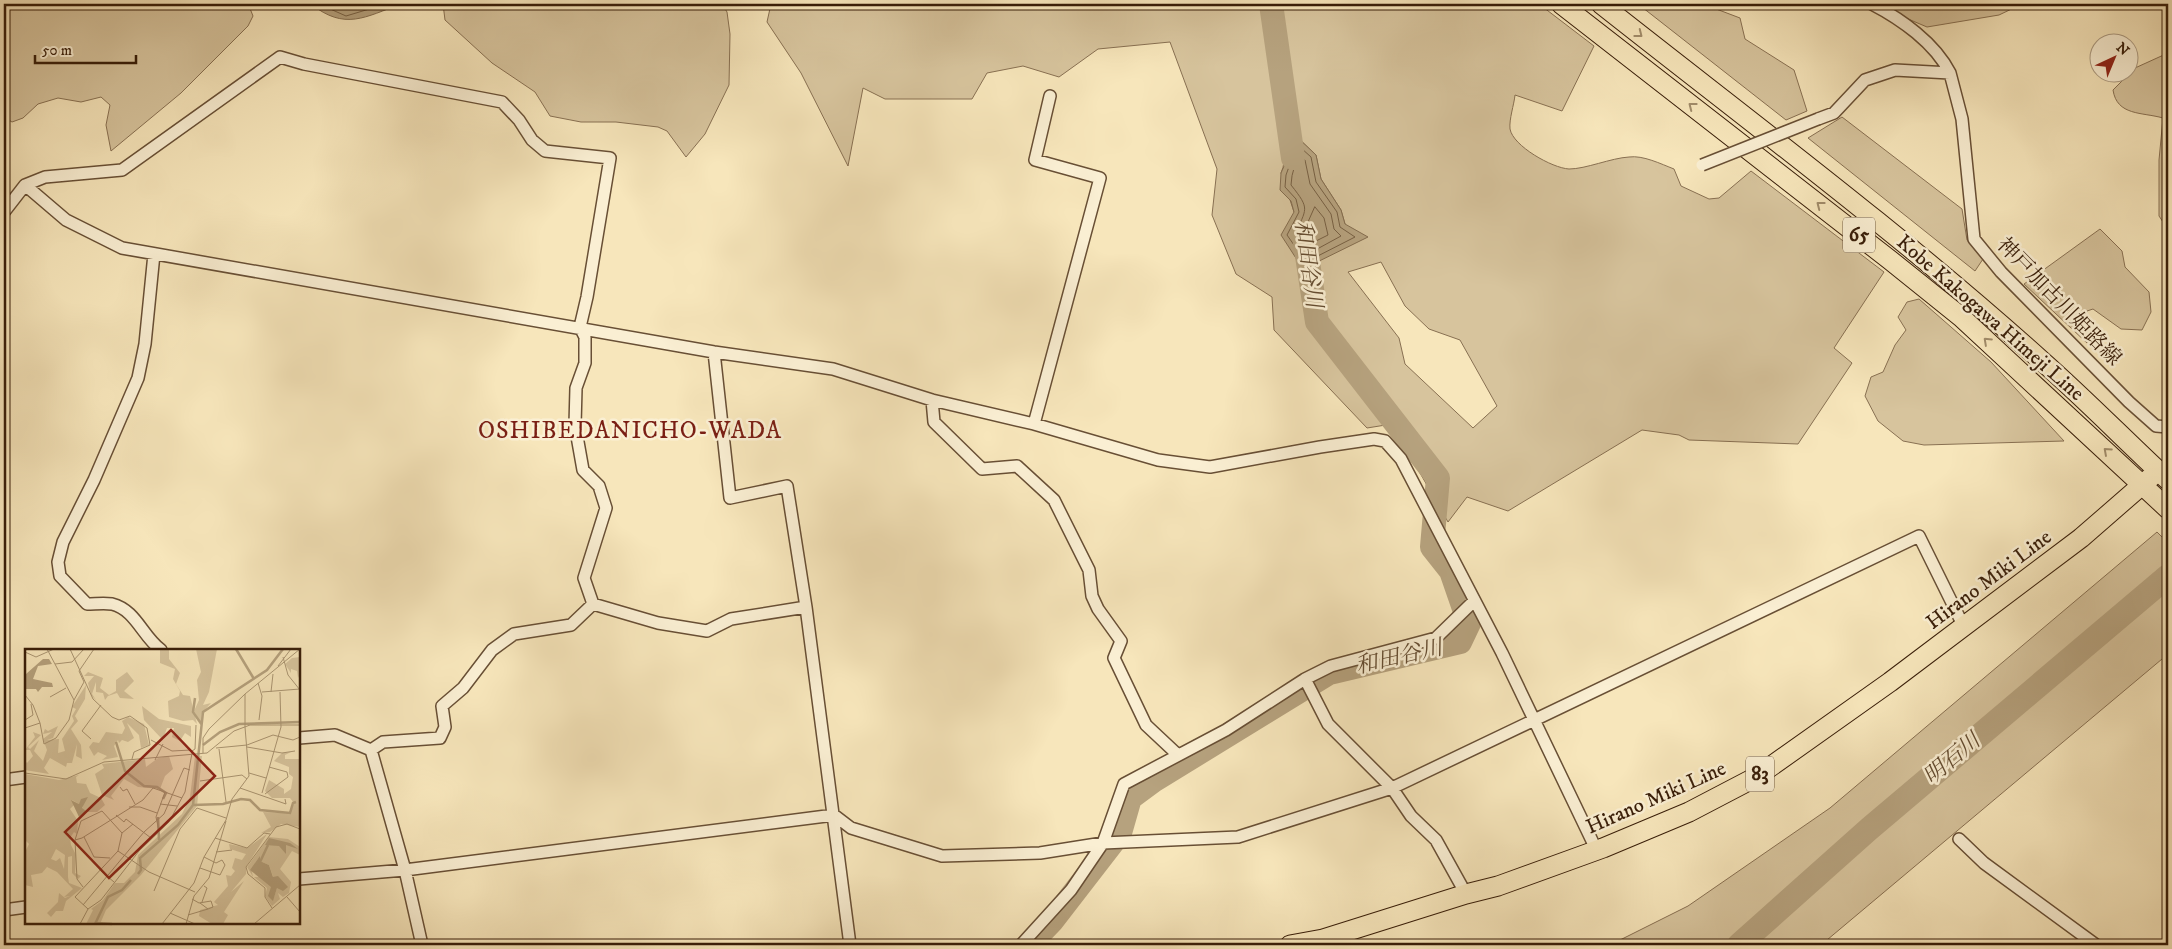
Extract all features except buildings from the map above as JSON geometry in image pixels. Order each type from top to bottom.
[{"type":"main road","name":"Kobe Kakogawa Himeji Line","points":[[1561,4],[1954,312],[2168,509]]},
{"type":"main road","name":"Kobe Kakogawa Himeji Line","points":[[1601,4],[1898,238],[2042,361],[2165,473]]},
{"type":"main road","name":"Hirano Miki Line","points":[[1290,945],[1323,938],[1498,886],[1689,812],[1756,777],[1826,729],[1964,627],[2081,538],[2143,484],[2165,473]]},
{"type":"street","name":"神戸加古川姫路線","points":[[1872,4],[1895,16],[1919,36],[1950,73],[1962,119],[1974,238],[2001,272],[2129,402],[2156,426],[2168,427]]},
{"type":"street","points":[[4,212],[25,185],[44,177],[122,170],[280,57],[304,64],[502,102],[519,120],[532,140],[545,151],[610,158],[587,297],[580,327],[585,337],[585,363],[576,388],[575,425],[583,470],[598,486],[606,508],[584,578],[593,604]]},
{"type":"street","points":[[1702,165],[1834,113],[1865,80],[1895,70],[1950,73]]},
{"type":"street","points":[[1034,424],[1100,178],[1034,160],[1050,96]]},
{"type":"street","points":[[25,185],[66,220],[122,248],[714,352],[833,369],[932,400],[1034,424],[1158,460],[1210,467],[1320,447],[1374,439],[1385,441],[1401,459],[1534,719],[1596,849]]},
{"type":"street","points":[[154,254],[145,344],[138,378],[94,480],[63,542],[58,562],[60,576],[87,604],[112,604],[132,613],[150,642],[160,649]]},
{"type":"street","points":[[714,352],[730,498],[787,486],[806,607],[850,945]]},
{"type":"street","points":[[932,400],[934,422],[982,469],[1017,466],[1054,500],[1088,570],[1092,596],[1098,609],[1121,641],[1114,658],[1146,725],[1178,755]]},
{"type":"street","points":[[300,879],[405,870],[834,815],[851,828],[942,856],[1040,852],[1103,843],[1238,837],[1392,788],[1919,536],[1964,627]]},
{"type":"street","points":[[1020,945],[1071,890],[1103,843],[1124,784],[1226,730],[1305,679],[1331,666],[1436,638],[1474,601]]},
{"type":"street","points":[[593,604],[658,623],[707,631],[732,619],[806,607]]},
{"type":"street","points":[[372,750],[383,742],[440,738],[445,727],[442,706],[463,688],[492,650],[514,634],[571,625],[593,604]]},
{"type":"street","points":[[1305,679],[1328,724],[1392,788],[1412,816],[1436,840],[1466,894]]},
{"type":"street","points":[[300,738],[335,735],[372,750]]},
{"type":"street","points":[[372,750],[405,870],[422,945]]},
{"type":"street","points":[[4,780],[25,777]]},
{"type":"street","points":[[1959,839],[1984,863],[2096,945]]},
{"type":"street","points":[[4,910],[25,907]]},
{"type":"shaded area","points":[[4,4],[246,4],[249,6],[253,16],[248,26],[181,93],[111,151],[106,125],[110,105],[101,97],[81,102],[58,98],[38,104],[23,118],[12,122],[4,117]]},
{"type":"shaded area","points":[[443,4],[722,4],[727,12],[730,34],[729,85],[705,134],[686,157],[667,131],[658,127],[616,122],[581,122],[550,116],[535,92],[492,63],[445,20]]},
{"type":"shaded area","points":[[771,4],[1539,4],[1594,46],[1562,111],[1515,95],[1510,129],[1513,136],[1526,149],[1553,165],[1569,169],[1634,157],[1658,162],[1674,169],[1681,186],[1709,199],[1719,198],[1751,171],[1884,272],[1834,348],[1852,363],[1798,444],[1689,440],[1679,435],[1642,430],[1508,511],[1467,497],[1448,522],[1392,424],[1367,428],[1274,330],[1272,297],[1236,274],[1212,215],[1217,169],[1170,42],[1098,49],[1059,77],[1023,66],[987,73],[972,99],[885,99],[863,88],[848,166],[801,73],[767,22]],"holes":[[[1286,127],[1291,127],[1296,136],[1316,155],[1321,179],[1341,210],[1345,224],[1294,212],[1281,173],[1284,162]],[[1381,262],[1405,306],[1429,329],[1460,340],[1497,406],[1473,428],[1405,364],[1399,338],[1348,272]]]},
{"type":"shaded area","points":[[1638,4],[1703,4],[1740,18],[1745,39],[1794,70],[1807,111],[1786,120]]},
{"type":"shaded area","points":[[1904,4],[2022,4],[1999,15],[1927,27],[1880,7]]},
{"type":"shaded area","points":[[2168,53],[2168,224],[2165,225],[2159,216],[2159,160],[2163,118],[2125,109],[2115,98],[2113,90],[2121,82],[2140,82],[2140,66]]},
{"type":"shaded area","points":[[1842,117],[1962,209],[1967,240],[1983,259],[1975,271],[1808,138]]},
{"type":"shaded area","points":[[2100,229],[2122,251],[2125,267],[2149,292],[2151,312],[2142,330],[2121,329],[2093,309],[2087,311],[2087,343],[2024,284]]},
{"type":"shaded area","points":[[1919,299],[1991,362],[2064,441],[1924,445],[1903,441],[1878,421],[1865,396],[1871,377],[1883,372],[1895,345],[1906,330],[1898,317],[1907,302]]},
{"type":"shaded area","points":[[2157,532],[2168,543],[2168,654],[1821,945],[1610,945],[1688,906],[1830,808]]},
{"type":"water","points":[[311,4],[401,4],[366,17],[345,19],[334,17]]},
{"type":"water","points":[[1286,127],[1291,127],[1296,136],[1316,155],[1321,179],[1341,210],[1345,224],[1368,237],[1303,269],[1281,235],[1294,212],[1291,201],[1280,190],[1281,173],[1285,164],[1283,137]]},
{"type":"waterway","name":"和田谷川","points":[[1271,4],[1293,158]]},
{"type":"waterway","name":"和田谷川","points":[[1029,945],[1052,921],[1120,833],[1130,798],[1153,781],[1329,673],[1460,642],[1469,623],[1451,571],[1432,547],[1438,478],[1317,322],[1304,236]]},
{"type":"waterway","name":"明石川","points":[[1739,945],[1869,829],[2168,576]]},
{"type":"district","name":"OSHIBEDANICHO-WADA","points":[[630,431]]}]
